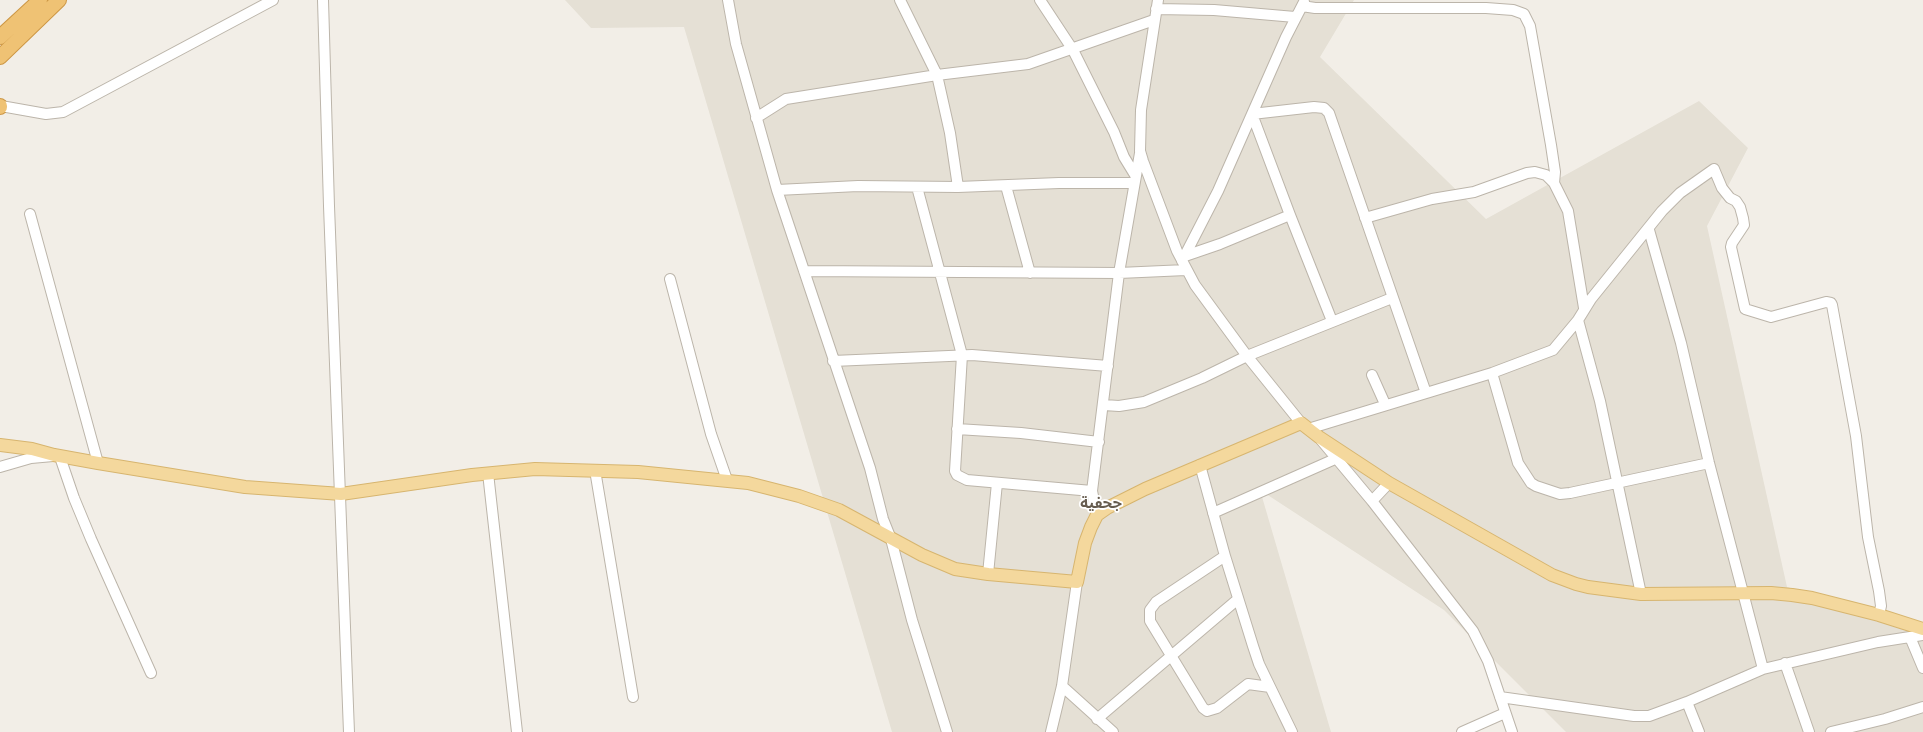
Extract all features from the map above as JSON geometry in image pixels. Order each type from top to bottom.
[{"type":"highway","points":[[0,37],[40,0]]},
{"type":"highway","points":[[0,57],[59,0]]},
{"type":"main road","points":[[0,444],[32,449],[57,456],[245,487],[341,494],[413,482],[534,469],[595,470],[727,480],[771,488],[839,510],[891,539],[942,564],[988,574],[1078,582],[1085,543],[1097,515],[1117,502],[1200,465],[1305,426],[1319,437],[1390,483],[1552,575],[1588,587],[1641,594],[1771,593],[1812,598],[1879,615],[1923,629]]},
{"type":"street","points":[[0,106],[46,114],[63,112],[273,0]]},
{"type":"street","points":[[323,0],[329,206],[349,732]]},
{"type":"street","points":[[728,0],[736,44],[777,190],[870,468],[883,519],[891,539],[912,620],[948,732]]},
{"type":"street","points":[[900,0],[937,75],[950,133],[958,187]]},
{"type":"street","points":[[1040,0],[1073,50],[1114,132],[1135,179]]},
{"type":"street","points":[[1184,262],[1218,191],[1295,18],[1304,3],[1315,8],[1486,8],[1514,10],[1524,14],[1530,26],[1555,172],[1554,183]]},
{"type":"street","points":[[1097,515],[1092,491],[1119,274],[1140,151],[1141,110],[1157,4],[1295,18]]},
{"type":"street","points":[[756,118],[786,99],[937,75],[1017,67],[1073,50],[1154,20]]},
{"type":"street","points":[[1252,114],[1314,107],[1320,107],[1327,110],[1332,119],[1392,298],[1426,393]]},
{"type":"street","points":[[1252,114],[1332,321]]},
{"type":"street","points":[[1140,151],[1184,262],[1213,311],[1247,356],[1305,426],[1426,393],[1492,373],[1550,352],[1557,347],[1578,320],[1584,308],[1662,211],[1680,193],[1714,169],[1722,188],[1730,198],[1740,206],[1743,218],[1744,224],[1732,242],[1731,247],[1744,309],[1771,317],[1826,302],[1831,303],[1855,430],[1868,537],[1881,606],[1879,615]]},
{"type":"street","points":[[1365,218],[1432,199],[1474,192],[1527,173],[1535,172],[1546,175],[1554,183],[1568,211],[1584,308]]},
{"type":"street","points":[[777,190],[858,186],[1006,186],[1135,179]]},
{"type":"street","points":[[1006,186],[1030,273]]},
{"type":"street","points":[[917,187],[962,355],[955,472],[957,475],[967,480],[1092,491]]},
{"type":"street","points":[[30,214],[98,463]]},
{"type":"street","points":[[804,271],[1119,274],[1184,262],[1220,244],[1290,215]]},
{"type":"street","points":[[1648,230],[1680,343],[1742,594],[1763,669]]},
{"type":"street","points":[[670,279],[711,434],[727,480]]},
{"type":"street","points":[[1104,404],[1119,406],[1144,402],[1202,378],[1247,356],[1392,298]]},
{"type":"street","points":[[1578,320],[1600,401],[1641,594]]},
{"type":"street","points":[[833,360],[989,355],[1108,366]]},
{"type":"street","points":[[1492,373],[1518,462],[1531,483],[1536,486],[1560,494],[1709,463]]},
{"type":"street","points":[[1372,375],[1385,404]]},
{"type":"street","points":[[957,429],[1021,433],[1099,442]]},
{"type":"street","points":[[1319,437],[1335,459],[1372,501],[1473,631],[1488,661],[1512,732]]},
{"type":"street","points":[[0,466],[31,458],[57,456],[88,532],[151,673]]},
{"type":"street","points":[[1213,512],[1335,459]]},
{"type":"street","points":[[1200,465],[1225,556],[1259,664],[1292,732]]},
{"type":"street","points":[[595,470],[633,697]]},
{"type":"street","points":[[488,473],[517,732]]},
{"type":"street","points":[[988,574],[997,483]]},
{"type":"street","points":[[1372,501],[1390,483]]},
{"type":"street","points":[[1225,556],[1156,602],[1150,610],[1150,621],[1170,656],[1203,708],[1207,711],[1217,708],[1248,684],[1270,686]]},
{"type":"street","points":[[1051,732],[1062,686],[1078,582]]},
{"type":"street","points":[[1097,719],[1238,599]]},
{"type":"street","points":[[1500,697],[1640,716],[1655,714],[1687,702],[1763,669],[1878,642],[1923,635]]},
{"type":"street","points":[[1910,637],[1923,668]]},
{"type":"street","points":[[1785,663],[1809,732]]},
{"type":"street","points":[[1062,686],[1113,732]]},
{"type":"street","points":[[1687,702],[1699,732]]},
{"type":"street","points":[[1831,732],[1923,707]]},
{"type":"street","points":[[1462,732],[1504,712]]},
{"type":"shaded area","points":[[565,0],[1354,0],[1320,57],[1486,219],[1699,101],[1748,148],[1707,226],[1787,587],[1923,632],[1923,732],[1566,732],[1444,610],[1260,490],[1331,732],[892,732],[684,27],[591,28]]},
{"type":"district","name":"جحفية","points":[[1101,504]]}]
